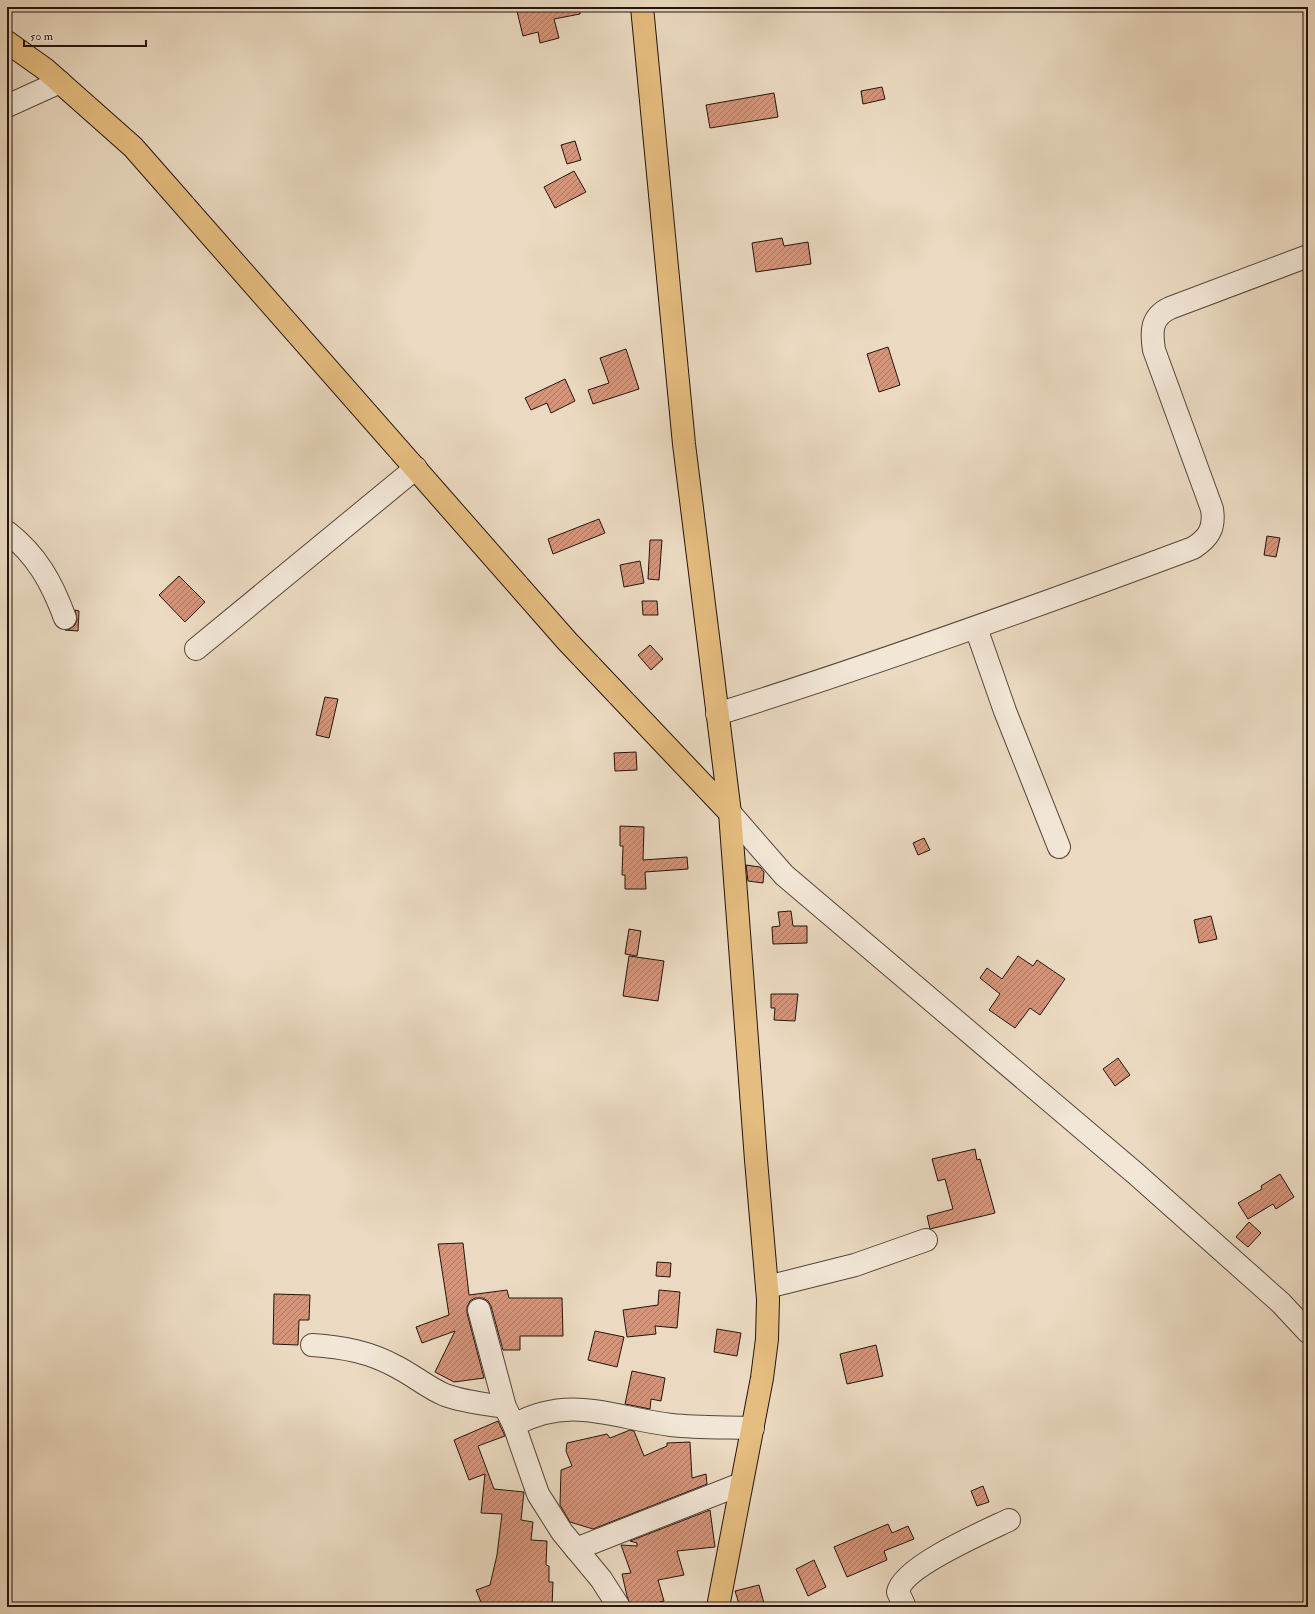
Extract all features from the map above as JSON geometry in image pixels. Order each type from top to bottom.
[{"type":"main road","points":[[642,7],[684,444],[730,813],[767,1287],[767,1338],[753,1428],[718,1607]]},
{"type":"main road","points":[[7,42],[45,68],[133,147],[567,641],[730,813]]},
{"type":"street","points":[[7,106],[60,82]]},
{"type":"street","points":[[717,714],[825,680],[976,628],[1193,548],[1209,535],[1214,519],[1212,509],[1154,350],[1152,327],[1155,318],[1170,308],[1308,256]]},
{"type":"street","points":[[196,649],[416,468]]},
{"type":"street","points":[[7,532],[28,550],[44,571],[51,583],[65,618]]},
{"type":"street","points":[[976,628],[1005,711],[1059,847]]},
{"type":"street","points":[[730,813],[784,875],[1135,1173],[1281,1303],[1308,1332]]},
{"type":"street","points":[[767,1287],[855,1265],[926,1240]]},
{"type":"street","points":[[479,1310],[509,1416],[538,1494],[562,1532],[601,1579],[618,1607]]},
{"type":"street","points":[[312,1345],[340,1346],[359,1350],[383,1359],[445,1394],[472,1402],[509,1416],[526,1418],[568,1408],[586,1409],[671,1424],[753,1428]]},
{"type":"street","points":[[576,1549],[741,1484]]},
{"type":"street","points":[[905,1607],[898,1592],[902,1581],[925,1564],[959,1544],[1009,1520]]},
{"type":"building","points":[[516,7],[580,7],[580,14],[554,19],[559,38],[540,43],[538,32],[523,36]]},
{"type":"building","points":[[882,87],[885,99],[863,104],[861,91]]},
{"type":"building","points":[[774,93],[778,117],[710,128],[706,105]]},
{"type":"building","points":[[575,141],[581,160],[567,164],[561,145]]},
{"type":"building","points":[[574,171],[586,192],[555,208],[544,187]]},
{"type":"building","points":[[782,238],[784,246],[808,242],[811,264],[756,272],[752,243]]},
{"type":"building","points":[[888,347],[900,385],[879,392],[867,354]]},
{"type":"building","points":[[626,349],[639,389],[593,404],[588,390],[609,383],[600,358]]},
{"type":"building","points":[[565,379],[575,401],[551,413],[547,403],[531,410],[525,398]]},
{"type":"building","points":[[599,519],[605,533],[553,554],[548,539]]},
{"type":"building","points":[[1267,536],[1280,538],[1276,557],[1264,555]]},
{"type":"building","points":[[650,540],[662,540],[659,580],[648,579]]},
{"type":"building","points":[[640,561],[644,583],[624,587],[620,565]]},
{"type":"building","points":[[179,576],[205,602],[185,622],[159,595]]},
{"type":"building","points":[[642,601],[657,601],[658,615],[643,615]]},
{"type":"building","points":[[75,610],[79,611],[78,631],[65,630],[70,629],[75,625],[77,620]]},
{"type":"building","points":[[650,645],[663,659],[651,670],[638,655]]},
{"type":"building","points":[[325,697],[338,699],[329,738],[316,735]]},
{"type":"building","points":[[636,752],[637,770],[615,771],[614,753]]},
{"type":"building","points":[[620,826],[644,827],[643,860],[687,857],[688,869],[645,872],[646,889],[625,889],[625,875],[622,875],[623,846],[620,846]]},
{"type":"building","points":[[924,838],[930,850],[918,855],[913,843]]},
{"type":"building","points":[[746,865],[760,867],[764,872],[763,883],[748,881]]},
{"type":"building","points":[[791,911],[793,926],[807,926],[807,943],[773,944],[772,927],[780,926],[778,912]]},
{"type":"building","points":[[1211,916],[1217,939],[1199,943],[1194,920]]},
{"type":"building","points":[[629,929],[641,931],[637,956],[625,954]]},
{"type":"building","points":[[629,956],[664,961],[658,1001],[623,996]]},
{"type":"building","points":[[1018,956],[1033,966],[1037,960],[1065,979],[1040,1015],[1030,1008],[1015,1028],[989,1010],[1000,994],[980,978],[987,968],[1002,979]]},
{"type":"building","points":[[771,994],[798,994],[795,1021],[774,1020],[775,1008],[771,1008]]},
{"type":"building","points":[[1118,1058],[1130,1075],[1115,1086],[1103,1069]]},
{"type":"building","points":[[975,1149],[977,1160],[980,1159],[995,1213],[930,1229],[927,1216],[953,1209],[945,1179],[938,1181],[932,1159]]},
{"type":"building","points":[[1280,1174],[1294,1197],[1276,1209],[1273,1204],[1248,1219],[1238,1203],[1262,1189],[1261,1186]]},
{"type":"building","points":[[1249,1222],[1261,1233],[1248,1247],[1236,1237]]},
{"type":"building","points":[[463,1243],[469,1295],[507,1290],[509,1298],[562,1298],[563,1336],[520,1336],[520,1350],[503,1350],[491,1306],[488,1301],[483,1298],[475,1298],[470,1301],[467,1307],[467,1313],[484,1378],[454,1382],[435,1372],[455,1331],[422,1343],[416,1327],[449,1315],[438,1244]]},
{"type":"building","points":[[657,1262],[671,1263],[670,1277],[656,1276]]},
{"type":"building","points":[[659,1290],[680,1292],[677,1328],[655,1326],[656,1334],[627,1337],[623,1310],[658,1305]]},
{"type":"building","points":[[274,1294],[310,1295],[309,1320],[299,1320],[298,1345],[273,1344]]},
{"type":"building","points":[[717,1329],[741,1333],[737,1356],[714,1352]]},
{"type":"building","points":[[595,1331],[624,1337],[617,1367],[588,1360]]},
{"type":"building","points":[[876,1345],[883,1376],[847,1384],[840,1354]]},
{"type":"building","points":[[632,1371],[665,1378],[661,1401],[651,1399],[650,1409],[625,1404]]},
{"type":"building","points":[[498,1421],[505,1436],[478,1446],[494,1489],[524,1492],[521,1520],[533,1522],[531,1540],[547,1541],[546,1565],[549,1566],[549,1582],[553,1582],[552,1607],[483,1607],[476,1590],[490,1585],[497,1555],[502,1514],[481,1513],[485,1474],[469,1480],[454,1440]]},
{"type":"building","points":[[630,1430],[634,1431],[644,1456],[667,1446],[667,1443],[690,1442],[692,1478],[706,1474],[707,1484],[593,1529],[570,1522],[560,1505],[561,1470],[572,1466],[566,1451],[567,1443],[607,1434],[610,1438]]},
{"type":"building","points":[[983,1486],[989,1502],[977,1506],[971,1491]]},
{"type":"building","points":[[710,1510],[715,1547],[677,1551],[684,1575],[658,1580],[664,1601],[642,1607],[631,1607],[622,1574],[631,1573],[621,1545],[637,1546],[637,1543],[630,1541]]},
{"type":"building","points":[[888,1524],[892,1533],[908,1526],[914,1539],[884,1551],[887,1560],[847,1577],[834,1547]]},
{"type":"building","points":[[814,1560],[826,1587],[808,1596],[796,1569]]},
{"type":"building","points":[[759,1585],[765,1607],[740,1607],[735,1591]]}]
